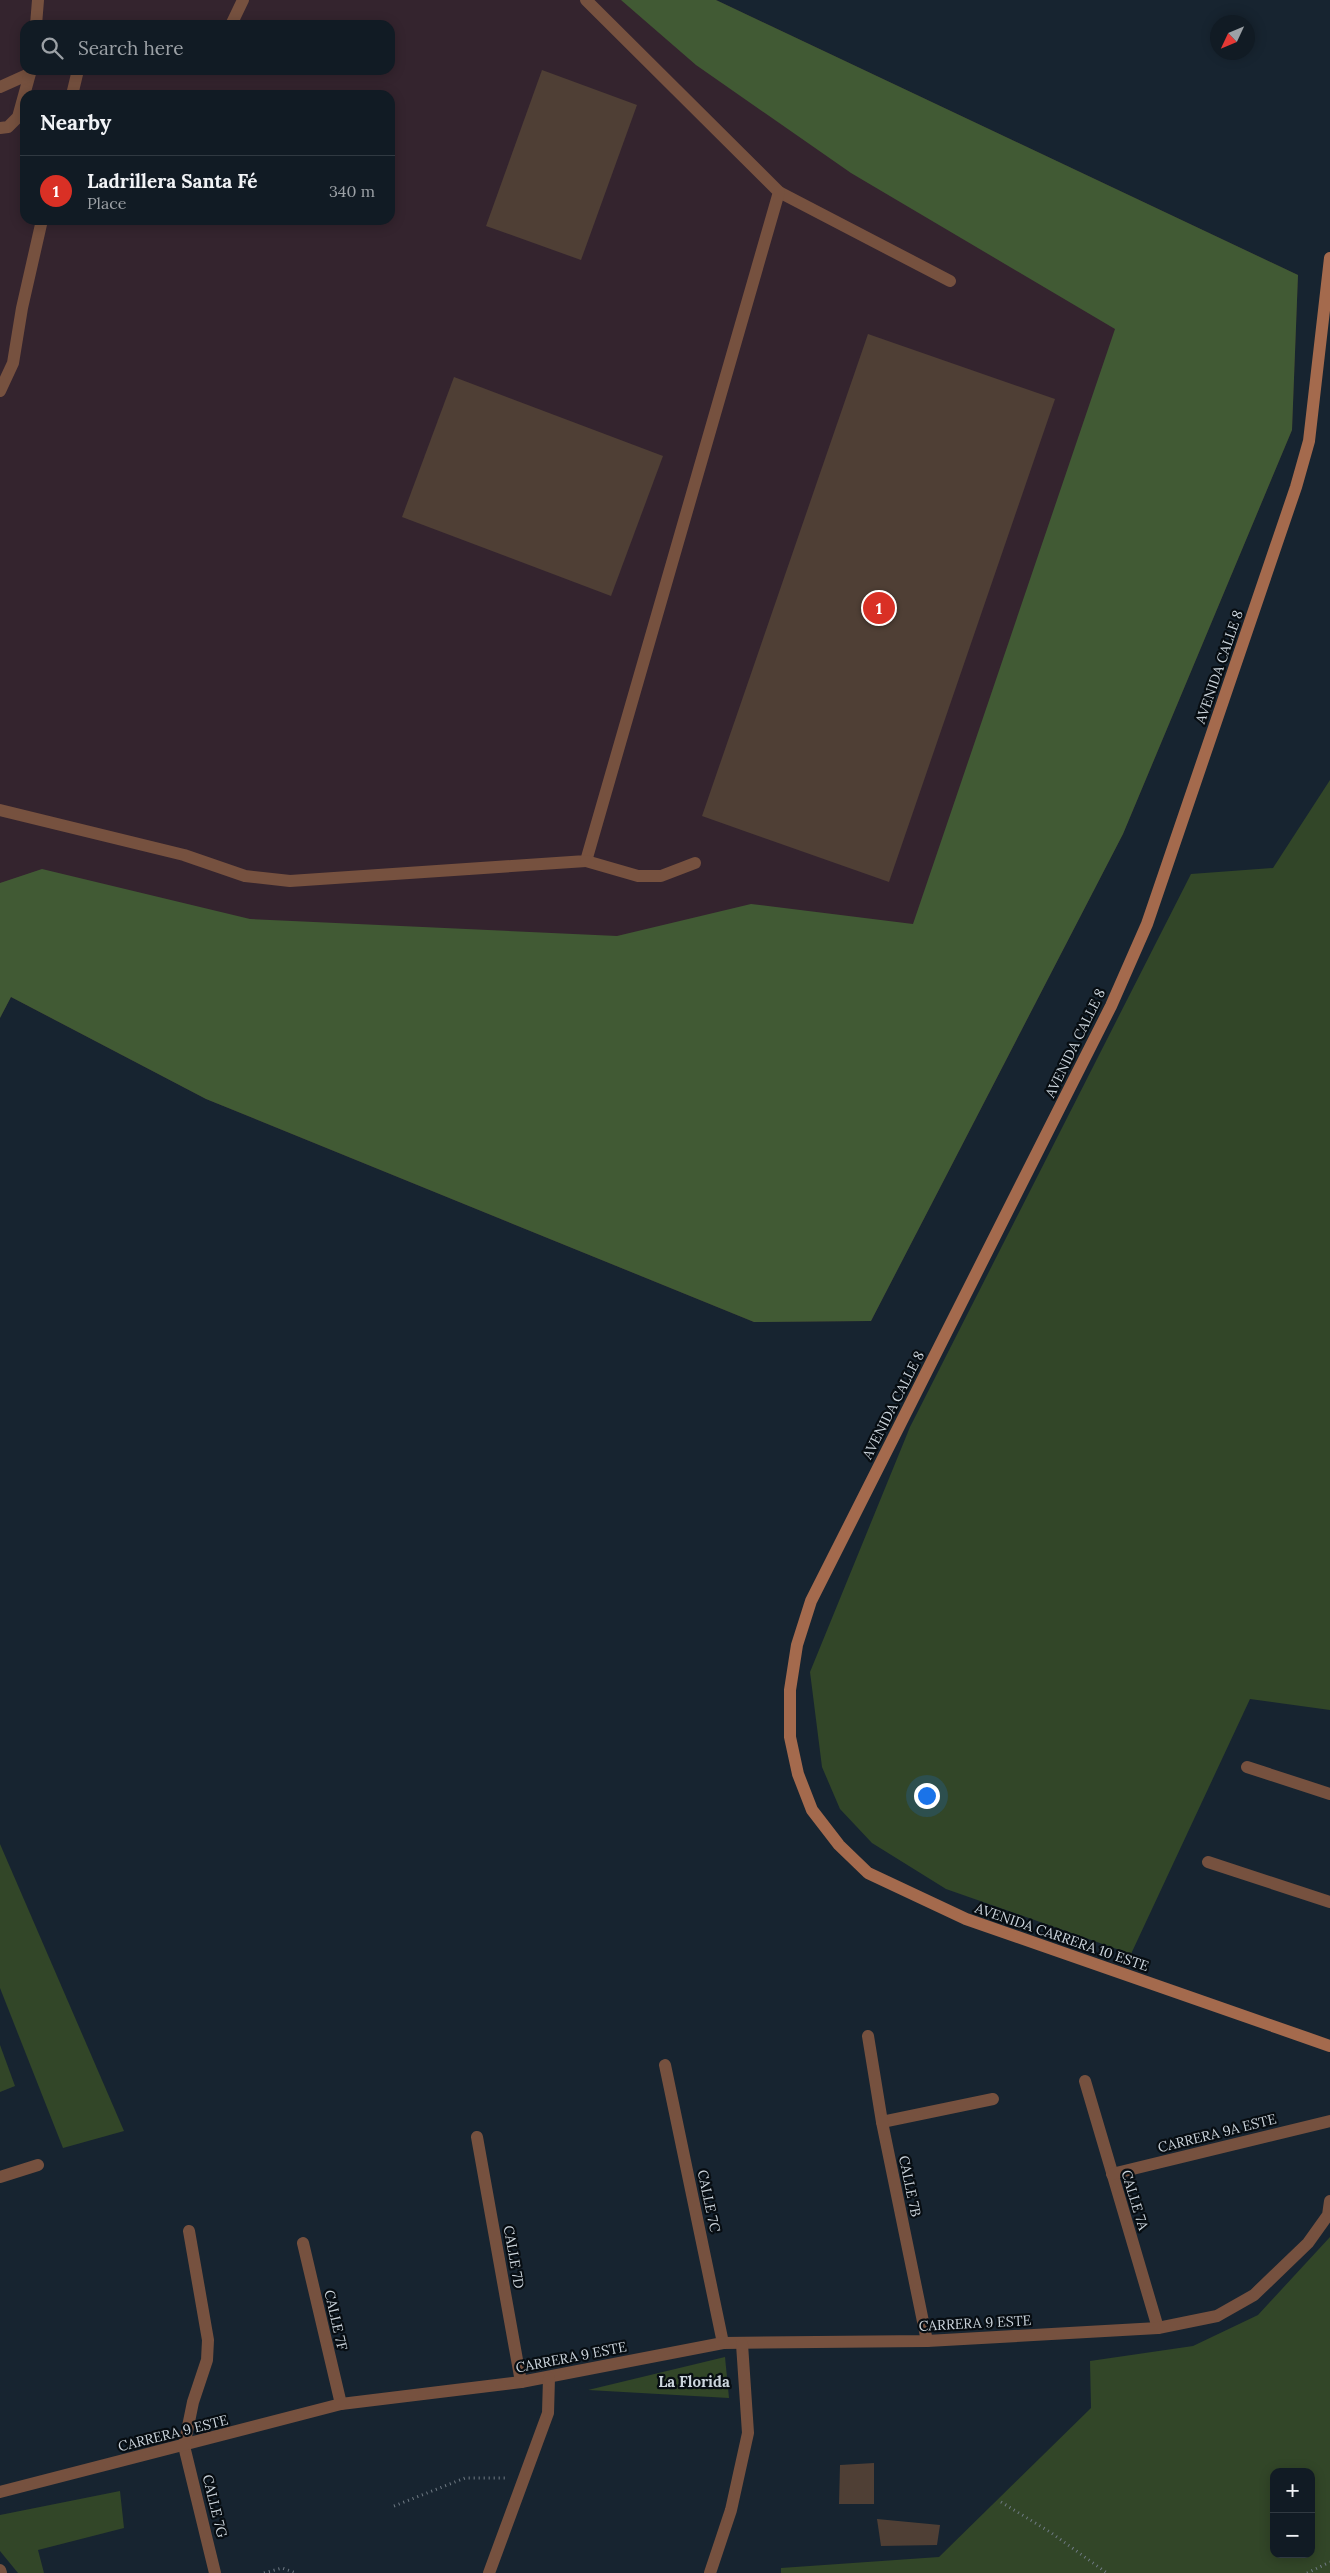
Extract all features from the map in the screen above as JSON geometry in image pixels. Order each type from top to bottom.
[{"type":"main road","name":"AVENIDA CALLE 8","points":[[812,1810],[798,1774],[790,1737],[792,1681],[797,1645],[810,1600],[1106,1014],[1147,924],[1296,487],[1309,441],[1330,258]]},
{"type":"main road","name":"AVENIDA CARRERA 10 ESTE","points":[[812,1810],[839,1845],[868,1873],[966,1919],[1330,2046]]},
{"type":"street","points":[[36,20],[38,0]]},
{"type":"street","points":[[233,20],[243,0]]},
{"type":"street","points":[[586,0],[779,192],[950,281]]},
{"type":"street","points":[[0,86],[24,75]]},
{"type":"street","points":[[25,90],[29,75]]},
{"type":"street","points":[[73,90],[77,75]]},
{"type":"street","points":[[0,128],[8,127],[18,117],[20,110]]},
{"type":"street","points":[[586,861],[779,192]]},
{"type":"street","points":[[0,391],[13,363],[22,308],[41,225]]},
{"type":"street","points":[[0,810],[184,855],[245,876],[290,881],[586,861],[638,876],[661,876],[695,863]]},
{"type":"street","points":[[1246,1767],[1330,1794]]},
{"type":"street","points":[[1208,1862],[1330,1902]]},
{"type":"street","name":"CALLE 7B","points":[[868,2036],[882,2122],[927,2341]]},
{"type":"street","name":"CALLE 7C","points":[[665,2065],[723,2343]]},
{"type":"street","name":"CALLE 7A","points":[[1085,2081],[1158,2328]]},
{"type":"street","points":[[882,2122],[993,2099]]},
{"type":"street","name":"CARRERA 9A ESTE","points":[[1112,2174],[1330,2122]]},
{"type":"street","name":"CALLE 7D","points":[[477,2137],[521,2382]]},
{"type":"street","points":[[0,2177],[38,2165]]},
{"type":"street","name":"CARRERA 9 ESTE","points":[[0,2492],[341,2404],[549,2378],[723,2343],[927,2341],[1158,2328],[1217,2316],[1254,2295],[1308,2243],[1328,2215],[1330,2201]]},
{"type":"street","points":[[184,2446],[193,2402],[207,2360],[208,2340],[189,2231]]},
{"type":"street","name":"CALLE 7F","points":[[303,2243],[341,2404]]},
{"type":"street","points":[[710,2573],[731,2510],[748,2432],[742,2344]]},
{"type":"street","points":[[489,2573],[526,2478],[548,2413],[549,2378]]},
{"type":"street","name":"CALLE 7G","points":[[184,2446],[215,2573]]},
{"type":"path","points":[[394,2506],[465,2478],[526,2478]]},
{"type":"path","points":[[1001,2502],[1050,2532],[1107,2573]]},
{"type":"path","points":[[1307,2573],[1330,2562]]},
{"type":"path","points":[[264,2573],[282,2568],[296,2573]]},
{"type":"shaded area","points":[[0,0],[716,0],[1298,275],[1292,430],[1123,834],[871,1321],[754,1322],[206,1099],[11,997],[0,1018]]},
{"type":"green space","points":[[621,0],[716,0],[1298,275],[1292,430],[1123,834],[871,1321],[754,1322],[206,1099],[11,997],[0,1018],[0,883],[42,869],[250,919],[617,936],[751,904],[913,924],[1115,329],[851,173],[696,65]]},
{"type":"green space","points":[[1330,780],[1330,1710],[1250,1699],[1131,1954],[946,1889],[872,1843],[840,1809],[822,1767],[810,1672],[910,1427],[1191,874],[1273,868]]},
{"type":"green space","points":[[0,1844],[124,2131],[63,2148],[0,1988]]},
{"type":"green space","points":[[0,2045],[15,2086],[0,2092]]},
{"type":"green space","points":[[1330,2237],[1330,2573],[781,2573],[781,2568],[939,2557],[1091,2408],[1090,2361],[1193,2346],[1258,2315]]},
{"type":"green space","points":[[725,2357],[729,2398],[588,2390]]},
{"type":"green space","points":[[120,2491],[124,2528],[38,2550],[44,2573],[18,2573],[0,2551],[0,2515]]},
{"type":"building","points":[[542,70],[637,105],[581,260],[486,226]]},
{"type":"building","points":[[868,334],[1055,399],[889,882],[702,816]]},
{"type":"building","points":[[454,377],[663,456],[611,596],[402,517]]},
{"type":"building","points":[[874,2463],[874,2504],[839,2504],[840,2465]]},
{"type":"building","points":[[877,2519],[940,2525],[937,2545],[881,2546]]},
{"type":"place","name":"Ladrillera Santa Fé","points":[[879,608]]},
{"type":"district","name":"La Florida","points":[[694,2382]]}]
